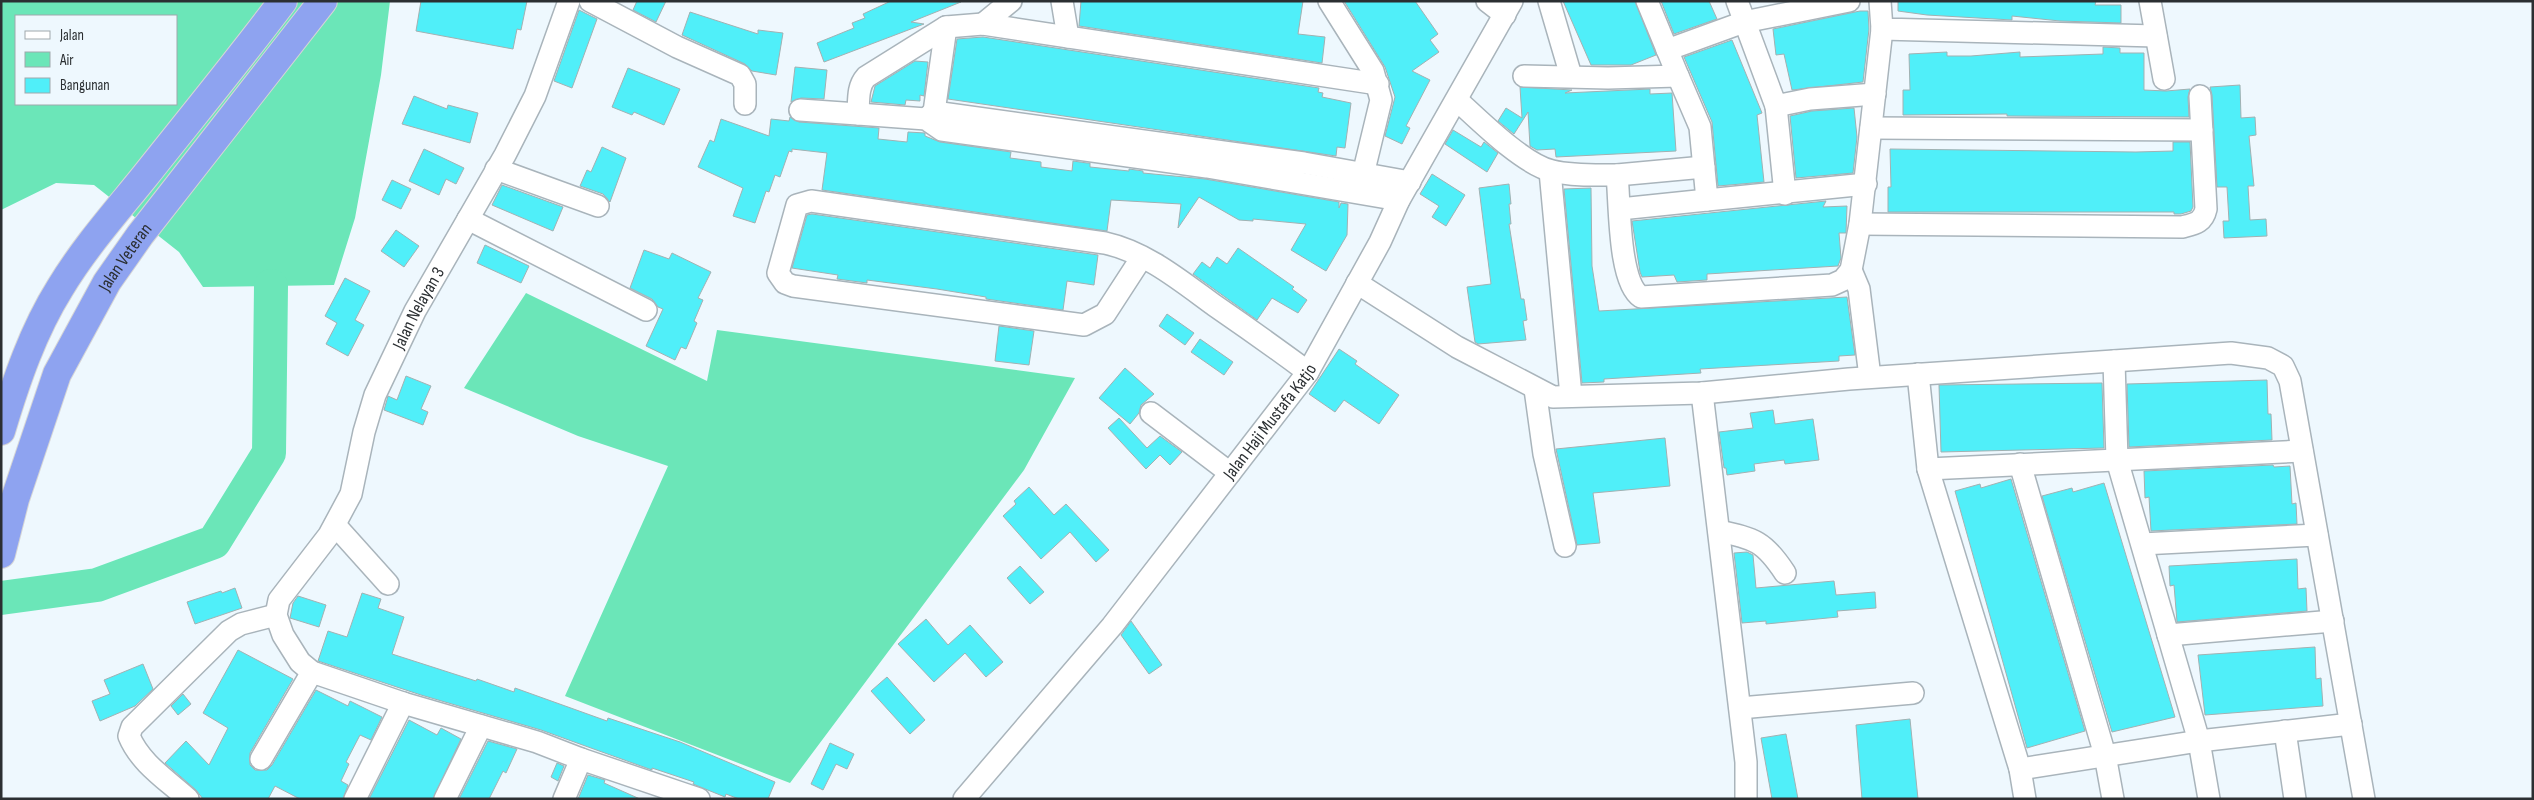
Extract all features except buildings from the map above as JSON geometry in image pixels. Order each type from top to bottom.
[{"type":"highway","name":"Jalan Veteran","points":[[1,430],[32,343],[60,288],[113,215],[243,54],[283,1]]},
{"type":"highway","name":"Jalan Veteran","points":[[1,554],[15,499],[57,374],[106,282],[140,235],[323,1]]},
{"type":"street","name":"Jalan Nelayan 3","points":[[276,615],[280,600],[335,526],[352,494],[364,432],[375,395],[415,311],[496,169],[535,96],[569,1]]},
{"type":"street","points":[[590,1],[677,47],[740,75],[745,84],[745,104]]},
{"type":"street","points":[[983,24],[1011,1]]},
{"type":"street","points":[[1062,1],[1068,37]]},
{"type":"street","points":[[1329,1],[1373,71],[1381,100],[1361,183]]},
{"type":"street","points":[[1487,1],[1508,8]]},
{"type":"street","points":[[1549,1],[1571,76]]},
{"type":"street","points":[[1647,1],[1700,127],[1707,200]]},
{"type":"street","points":[[1737,1],[1776,106],[1785,194]]},
{"type":"street","points":[[1667,50],[1744,22],[1849,1]]},
{"type":"street","points":[[1617,175],[1627,276],[1636,294],[1641,297],[1832,285],[1843,280],[1851,270],[1866,184],[1882,28],[1880,1]]},
{"type":"street","points":[[2150,1],[2164,79]]},
{"type":"street","name":"Jalan Haji Mustafa Katjo","points":[[964,799],[1100,640],[1308,372],[1357,283],[1399,200],[1508,8]]},
{"type":"street","points":[[858,114],[859,90],[861,82],[866,77],[946,27],[983,24],[1378,84]]},
{"type":"street","points":[[934,120],[946,27]]},
{"type":"street","points":[[1882,28],[2156,36]]},
{"type":"street","points":[[1524,76],[1608,78],[1678,76]]},
{"type":"street","points":[[1776,106],[1810,99],[1875,94]]},
{"type":"street","points":[[1860,224],[2192,225],[2204,217],[2206,209],[2200,96]]},
{"type":"street","points":[[1457,100],[1501,140],[1550,171],[1571,175],[1617,175],[1704,167]]},
{"type":"street","points":[[800,110],[934,120],[1304,163],[1361,183],[1399,200]]},
{"type":"street","points":[[1871,128],[2202,130]]},
{"type":"street","points":[[496,169],[598,206]]},
{"type":"street","points":[[1550,171],[1571,396]]},
{"type":"street","points":[[1361,183],[1410,182]]},
{"type":"street","points":[[1620,209],[1785,194],[1866,184]]},
{"type":"street","points":[[1142,257],[1104,314],[1084,325],[793,286],[785,283],[778,273],[797,205],[811,201],[1105,243],[1118,246],[1142,257],[1175,276],[1308,372]]},
{"type":"street","points":[[468,219],[646,310]]},
{"type":"street","points":[[1851,270],[1859,289],[1870,378]]},
{"type":"street","points":[[1357,283],[1457,346],[1553,397],[1702,393],[1918,374],[2231,353],[2268,358],[2282,366],[2290,381],[2364,799]]},
{"type":"street","points":[[2114,361],[2117,460],[2199,741],[2209,799]]},
{"type":"street","points":[[1918,374],[1928,469],[2020,769],[2025,799]]},
{"type":"street","points":[[1535,389],[1544,454],[1565,546]]},
{"type":"street","points":[[1702,393],[1746,762],[1746,799]]},
{"type":"street","points":[[1151,413],[1230,473]]},
{"type":"street","points":[[1928,469],[2302,451]]},
{"type":"street","points":[[2020,464],[2105,756],[2112,799]]},
{"type":"street","points":[[335,526],[388,584]]},
{"type":"street","points":[[1718,531],[1750,538],[1770,552],[1785,574]]},
{"type":"street","points":[[2142,544],[2317,535]]},
{"type":"street","points":[[188,799],[150,766],[134,747],[129,736],[132,727],[229,630],[241,624],[276,615],[283,635],[300,662],[312,672],[403,703],[537,742],[699,799]]},
{"type":"street","points":[[2168,635],[2332,621]]},
{"type":"street","points":[[260,759],[312,672]]},
{"type":"street","points":[[1740,708],[1913,693]]},
{"type":"street","points":[[355,799],[403,703]]},
{"type":"street","points":[[2020,769],[2199,741],[2350,724]]},
{"type":"street","points":[[445,799],[481,726]]},
{"type":"street","points":[[2284,731],[2295,799]]},
{"type":"street","points":[[564,799],[581,759]]},
{"type":"water","points":[[1,1],[390,1],[381,75],[355,218],[334,285],[203,287],[179,252],[94,185],[56,183],[1,210]]},
{"type":"water","points":[[526,293],[707,381],[717,330],[1075,378],[1024,470],[790,783],[565,696],[668,466],[578,436],[464,388]]},
{"type":"waterway","points":[[1,598],[97,585],[214,542],[269,453],[271,286]]}]
